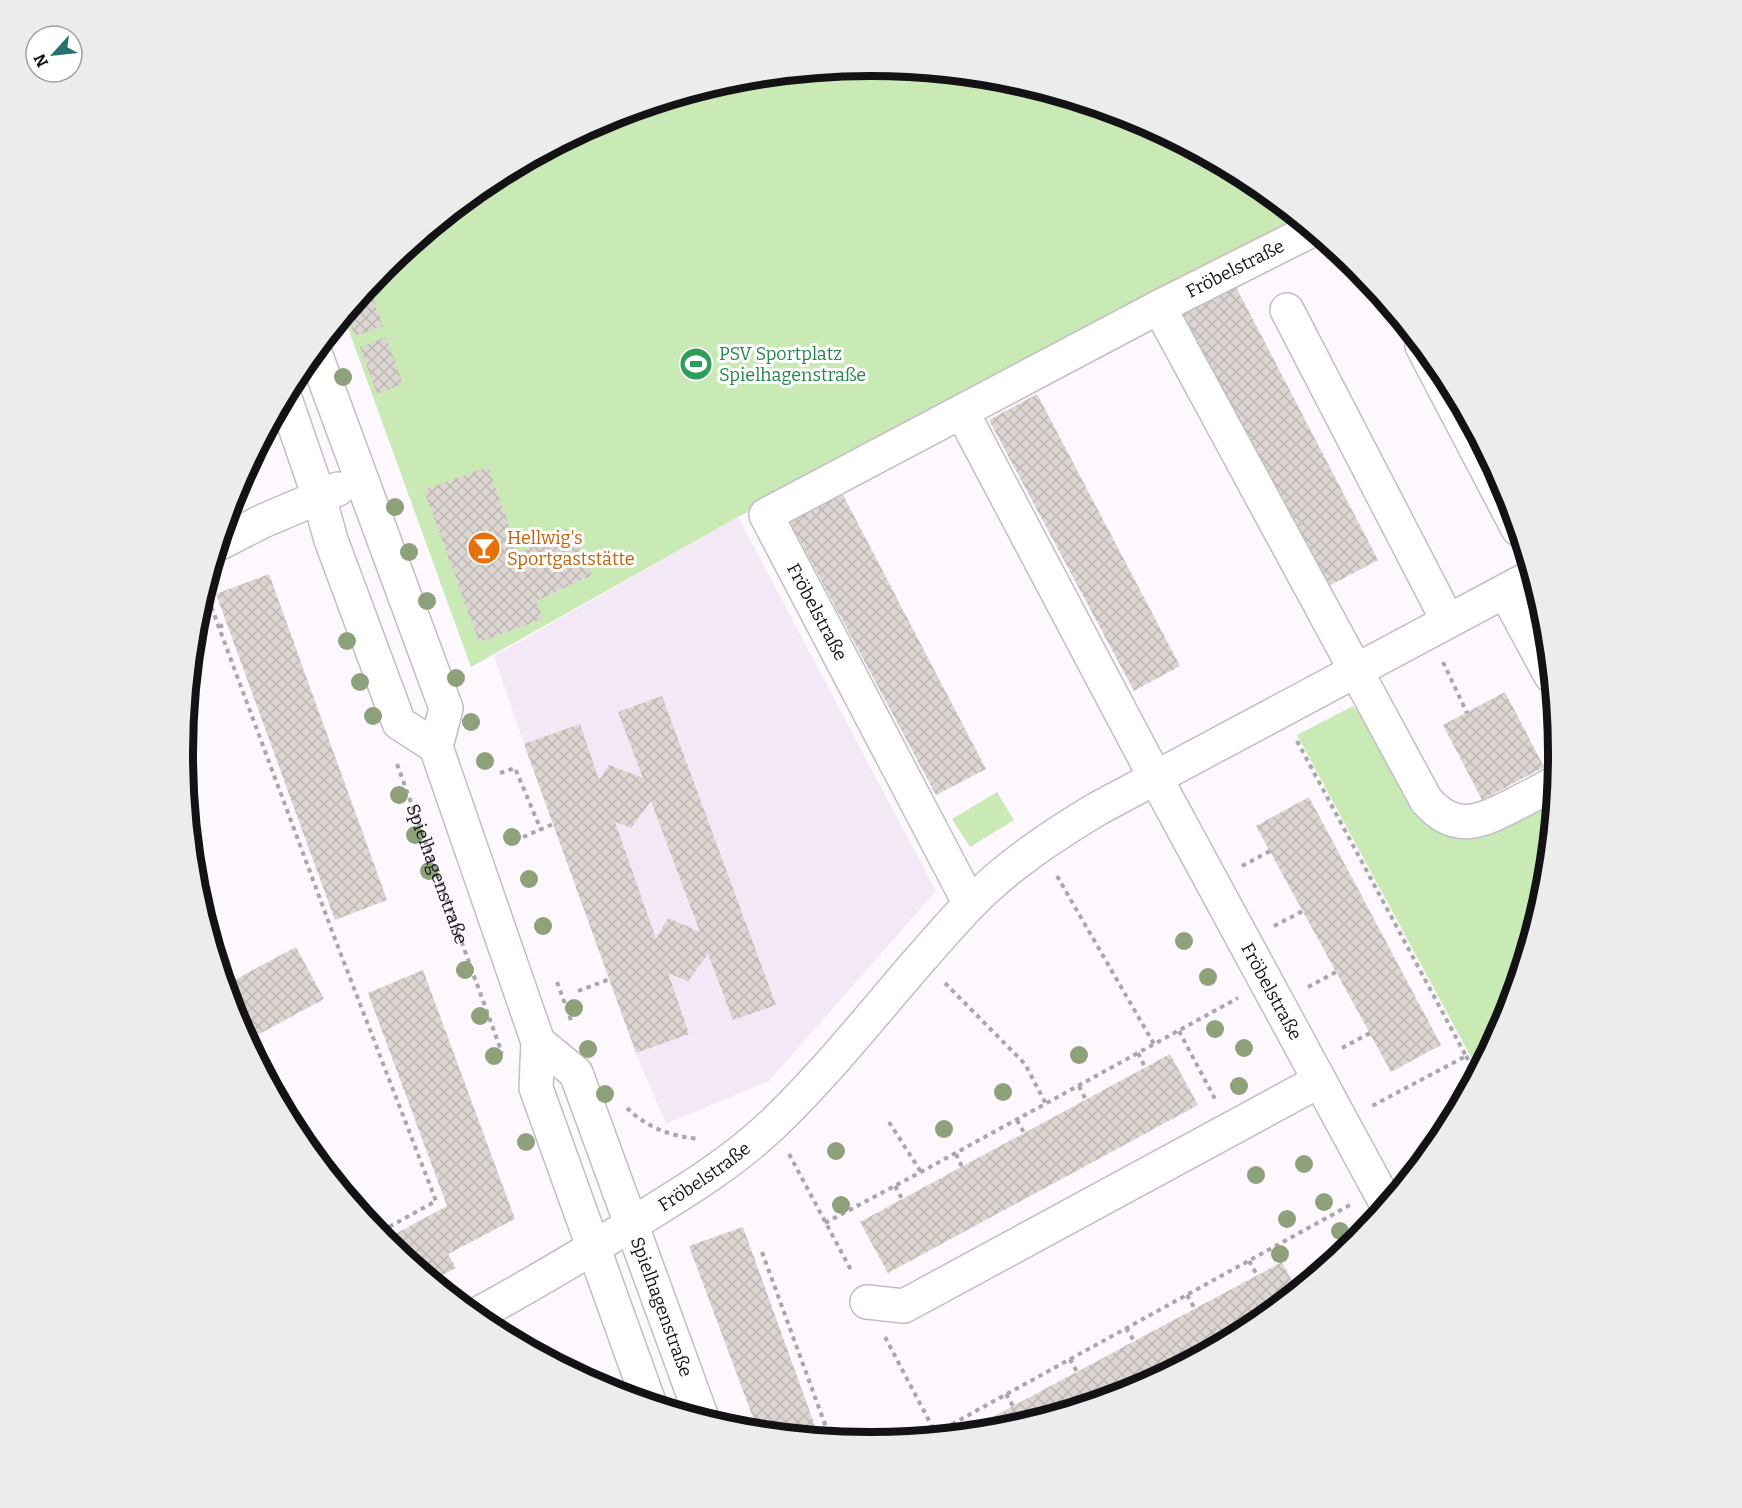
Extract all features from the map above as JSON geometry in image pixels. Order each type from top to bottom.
[{"type":"street","name":"Fröbelstraße","points":[[970,904],[766,515],[1159,307],[1304,234]]},
{"type":"street","points":[[1159,307],[1355,671],[1430,804],[1446,816],[1464,822],[1486,819],[1547,787]]},
{"type":"street","points":[[1287,310],[1448,621]]},
{"type":"street","points":[[319,363],[446,708],[436,747],[538,1042],[536,1089],[647,1394]]},
{"type":"street","points":[[288,408],[331,540],[399,723],[436,747]]},
{"type":"street","name":"Fröbelstraße","points":[[962,412],[1155,778],[1383,1197]]},
{"type":"street","points":[[1466,429],[1481,458]]},
{"type":"street","points":[[228,539],[263,521],[363,478]]},
{"type":"street","name":"Fröbelstraße","points":[[485,1310],[544,1279],[683,1193],[725,1164],[773,1125],[970,904],[1011,868],[1059,832],[1097,809],[1519,584],[1538,639]]},
{"type":"street","name":"Spielhagenstraße","points":[[538,1042],[576,1073],[699,1409]]},
{"type":"street","points":[[867,1302],[904,1306],[1319,1081]]},
{"type":"path","points":[[211,605],[436,1201],[387,1228]]},
{"type":"path","points":[[219,627],[227,624]]},
{"type":"path","points":[[1438,653],[1467,712]]},
{"type":"path","points":[[244,694],[252,692]]},
{"type":"path","points":[[1281,711],[1472,1067]]},
{"type":"path","points":[[267,755],[274,753]]},
{"type":"path","name":"Spielhagenstraße","points":[[397,763],[505,1063]]},
{"type":"path","points":[[500,773],[514,768],[540,830]]},
{"type":"path","points":[[291,821],[298,818]]},
{"type":"path","points":[[523,837],[553,824]]},
{"type":"path","points":[[1054,871],[1154,1044]]},
{"type":"path","points":[[314,879],[319,878]]},
{"type":"path","points":[[578,991],[610,979]]},
{"type":"path","points":[[940,979],[1025,1064],[1046,1104]]},
{"type":"path","points":[[825,1223],[956,1154],[1267,982]]},
{"type":"path","points":[[1138,1053],[1145,1067]]},
{"type":"path","points":[[1342,1122],[1466,1056]]},
{"type":"path","points":[[1078,1086],[1086,1100]]},
{"type":"path","points":[[622,1102],[633,1114],[664,1133],[711,1140]]},
{"type":"path","points":[[1017,1120],[1024,1133]]},
{"type":"path","points":[[889,1122],[921,1172]]},
{"type":"path","points":[[773,1125],[933,1428]]},
{"type":"path","points":[[956,1154],[962,1167]]},
{"type":"path","points":[[895,1186],[902,1199]]},
{"type":"path","points":[[948,1427],[1249,1261],[1383,1197]]},
{"type":"path","points":[[762,1252],[827,1430]]},
{"type":"path","points":[[1249,1261],[1257,1275]]},
{"type":"path","points":[[1187,1294],[1195,1309]]},
{"type":"path","points":[[1126,1328],[1134,1341]]},
{"type":"path","points":[[1070,1359],[1077,1372]]},
{"type":"path","points":[[1006,1394],[1013,1406]]},
{"type":"shaded area","points":[[263,454],[266,461],[257,467]]},
{"type":"shaded area","points":[[738,517],[936,891],[769,1081],[666,1124],[636,1053],[494,656]]},
{"type":"green space","name":"PSV Sportplatz Spielhagenstraße","points":[[871,76],[959,82],[1046,100],[1089,112],[1130,128],[1210,167],[1294,226],[738,517],[471,667],[347,326],[392,275],[424,245],[495,191],[532,167],[571,146],[653,112],[739,90],[783,82]]},
{"type":"green space","points":[[1353,706],[1373,727],[1423,816],[1547,797],[1543,842],[1525,929],[1513,972],[1474,1063],[1297,735]]},
{"type":"green space","points":[[997,792],[1014,820],[970,847],[952,819]]},
{"type":"building","points":[[1235,285],[1378,560],[1327,587],[1182,312]]},
{"type":"building","points":[[372,296],[383,326],[355,336],[350,322]]},
{"type":"building","points":[[386,337],[403,384],[377,394],[360,347]]},
{"type":"building","points":[[1037,394],[1180,666],[1134,691],[989,420]]},
{"type":"building","points":[[488,467],[519,553],[568,528],[592,575],[536,601],[543,619],[479,642],[424,490]]},
{"type":"building","points":[[842,493],[986,769],[936,795],[790,522]]},
{"type":"building","points":[[269,574],[387,900],[335,920],[216,594]]},
{"type":"building","points":[[1505,692],[1544,767],[1482,800],[1443,725]]},
{"type":"building","points":[[662,696],[776,1005],[733,1020],[708,954],[688,981],[668,973],[689,1034],[636,1053],[524,744],[580,724],[599,780],[609,765],[643,778],[618,712]],"holes":[[[651,801],[700,932],[668,918],[656,939],[615,822],[631,828]]]},
{"type":"building","points":[[1309,797],[1441,1045],[1391,1072],[1256,826]]},
{"type":"building","points":[[296,947],[324,999],[255,1036],[233,981]]},
{"type":"building","points":[[423,970],[515,1219],[448,1254],[456,1268],[440,1276],[394,1235],[447,1206],[368,993]]},
{"type":"building","points":[[1170,1054],[1198,1105],[888,1273],[860,1222]]},
{"type":"building","points":[[743,1227],[816,1429],[754,1421],[689,1246]]},
{"type":"building","points":[[1282,1262],[1293,1283],[1210,1341],[1171,1362],[1089,1396],[985,1421]]},
{"type":"place","name":"PSV Sportplatz Spielhagenstraße","points":[[696,364]]},
{"type":"place","name":"Hellwig's Sportgaststätte","points":[[484,548]]}]
